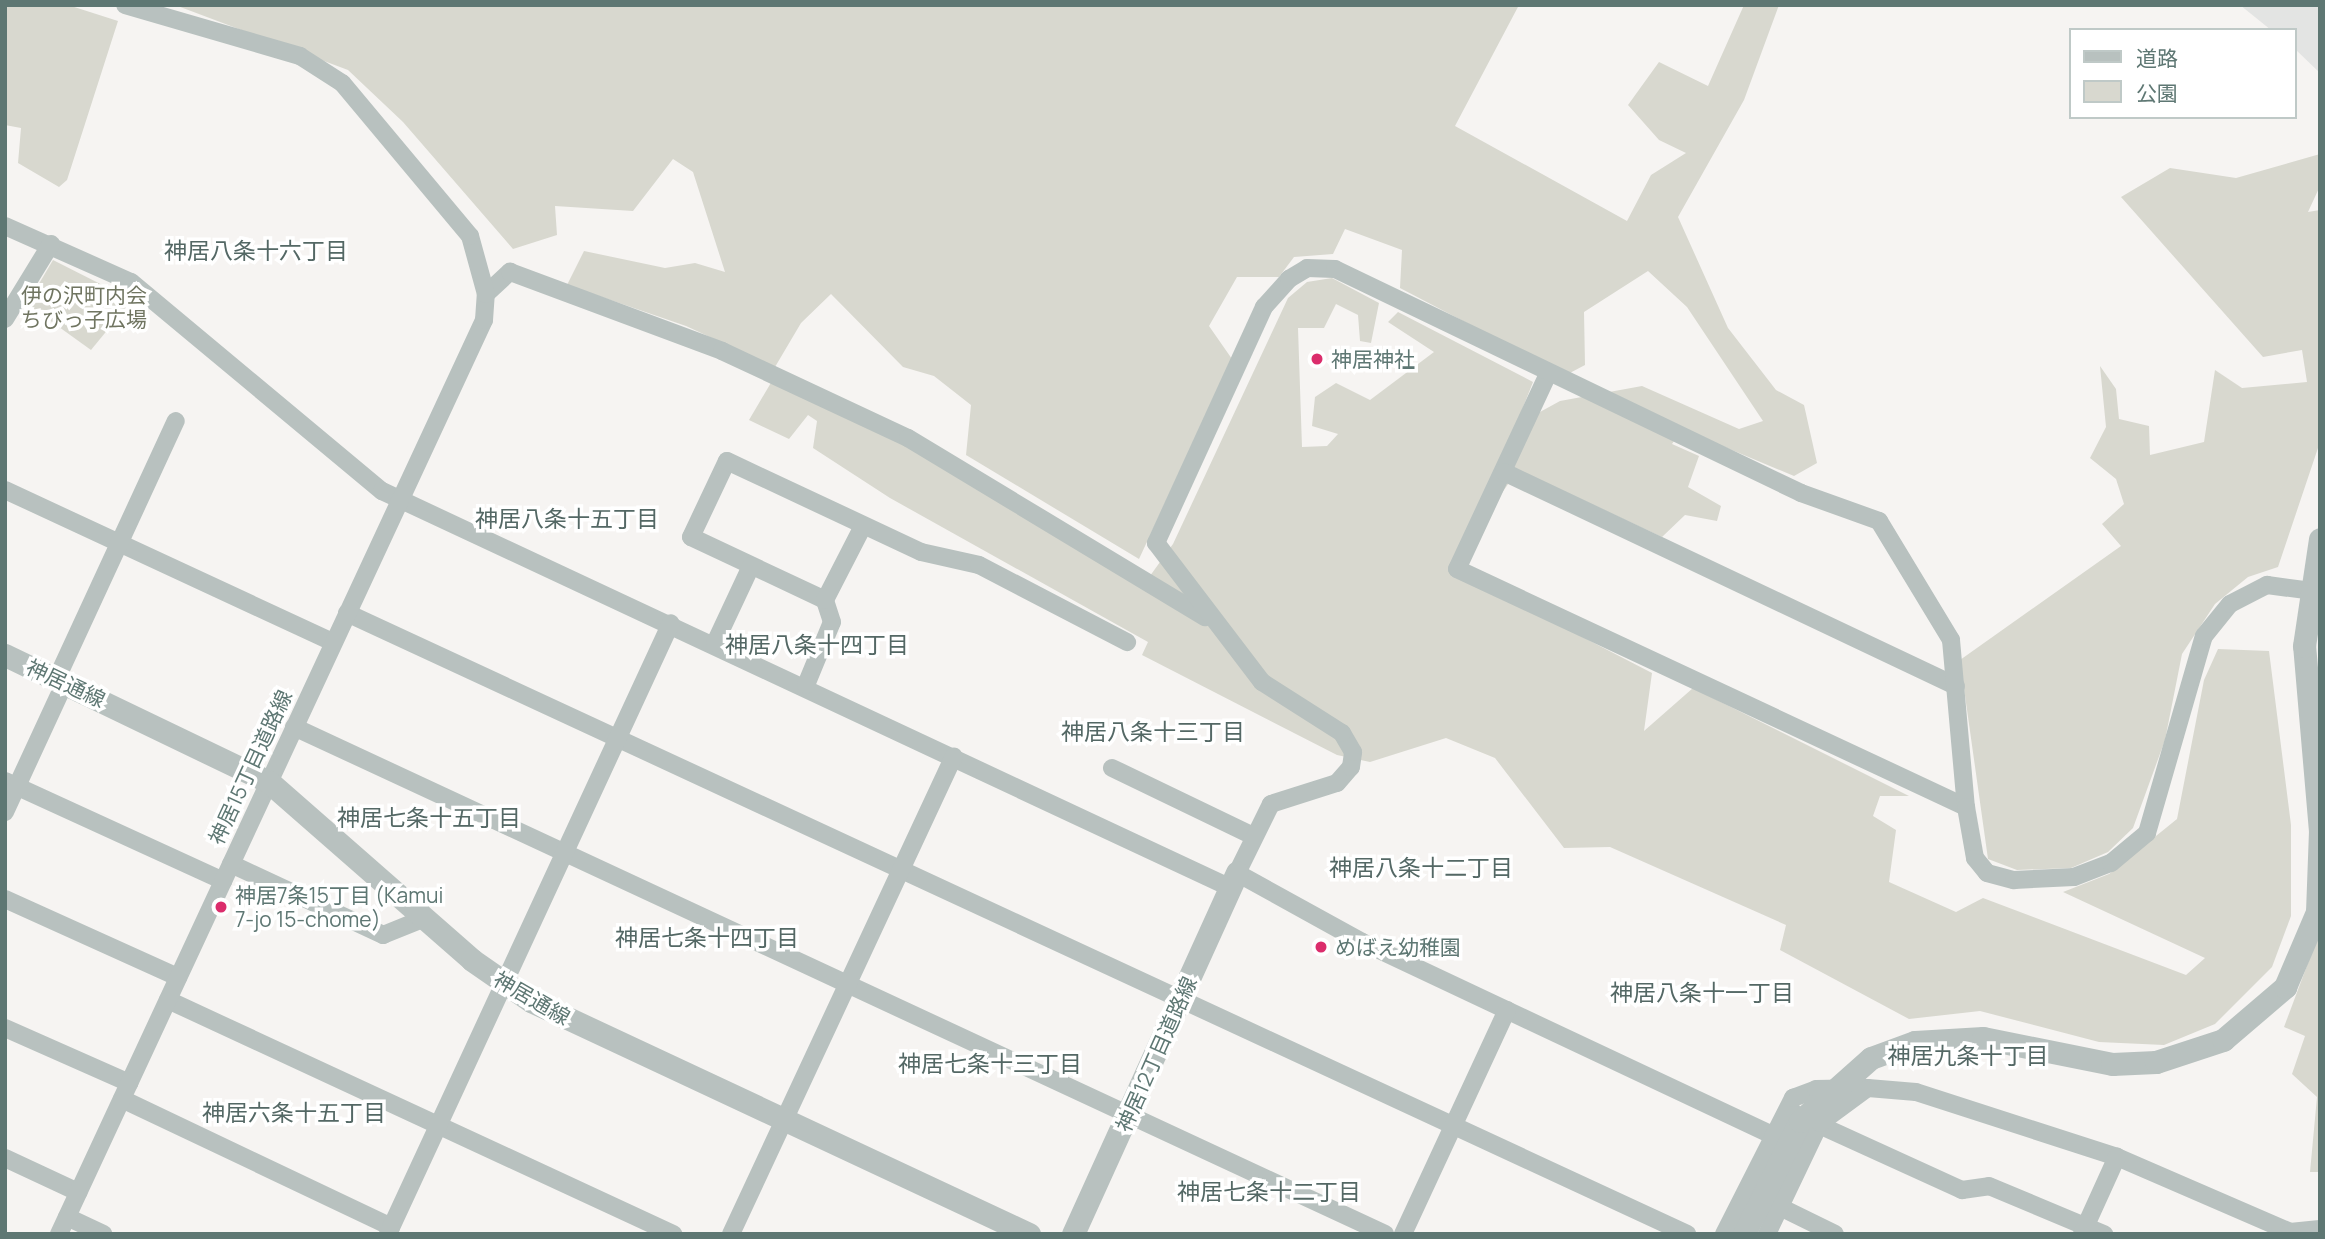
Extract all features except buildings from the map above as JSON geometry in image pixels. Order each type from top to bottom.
[{"type":"street","points":[[125,5],[300,56],[342,83],[470,236],[486,294],[510,272],[722,351],[908,438],[1214,622]]},
{"type":"street","points":[[5,226],[51,244],[131,282],[400,499],[806,685],[954,756],[1234,880],[1770,1134]]},
{"type":"street","points":[[5,319],[51,244]]},
{"type":"street","points":[[1234,880],[1253,836],[1271,804],[1337,783],[1351,768],[1353,752],[1342,733],[1262,682],[1156,542],[1264,307],[1289,279],[1307,268],[1335,269],[1548,374],[1801,493],[1879,521],[1951,640],[1966,807],[1975,858],[1987,873],[2014,880],[2074,877],[2111,863],[2147,834],[2158,810],[2204,636],[2230,604],[2267,585],[2312,591]]},
{"type":"street","name":"神居15丁目道路線","points":[[59,1234],[484,320],[486,294]]},
{"type":"street","points":[[1548,374],[1457,569],[1966,807]]},
{"type":"street","points":[[5,812],[11,784],[61,680],[176,421]]},
{"type":"street","points":[[825,600],[691,537],[727,461],[921,552],[979,565],[1127,642]]},
{"type":"street","points":[[1504,472],[1956,686]]},
{"type":"street","points":[[5,490],[333,642]]},
{"type":"street","points":[[806,685],[832,622],[825,600],[863,526]]},
{"type":"street","points":[[1744,1234],[1800,1121],[1871,1058],[1915,1042],[1983,1038],[2112,1064],[2156,1062],[2223,1040],[2285,987],[2317,912],[2320,831],[2304,646],[2320,539]]},
{"type":"street","points":[[715,643],[751,566]]},
{"type":"street","points":[[347,613],[618,736],[1687,1234]]},
{"type":"street","points":[[5,1028],[389,1231],[671,623]]},
{"type":"street","name":"神居通線","points":[[5,655],[269,782],[503,985],[1028,1234]]},
{"type":"street","points":[[294,726],[1385,1234]]},
{"type":"street","points":[[731,1234],[954,756]]},
{"type":"street","points":[[1112,768],[1253,836]]},
{"type":"street","points":[[11,784],[223,881]]},
{"type":"street","points":[[231,864],[383,935],[425,918]]},
{"type":"street","name":"神居12丁目道路線","points":[[1073,1234],[1129,1116],[1234,880]]},
{"type":"street","points":[[5,900],[178,977]]},
{"type":"street","points":[[168,1000],[673,1234]]},
{"type":"street","points":[[1403,1234],[1507,1010]]},
{"type":"street","points":[[1724,1234],[1784,1109],[1816,1088],[1916,1092],[2117,1157],[2289,1233],[2320,1229]]},
{"type":"street","points":[[1768,1234],[1820,1123],[1868,1088]]},
{"type":"street","points":[[1784,1109],[1820,1123],[1962,1190],[1989,1186],[2084,1230],[2104,1234]]},
{"type":"street","points":[[2084,1230],[2117,1157]]},
{"type":"street","points":[[5,1158],[78,1192]]},
{"type":"street","points":[[1744,1190],[1835,1234]]},
{"type":"street","points":[[67,1217],[103,1234]]},
{"type":"shaded area","points":[[2240,5],[2320,5],[2320,73],[2297,51],[2297,28],[2269,28]]},
{"type":"green space","points":[[5,5],[68,5],[118,21],[67,180],[59,187],[18,163],[21,128],[5,125]]},
{"type":"green space","points":[[175,5],[1519,5],[1455,126],[1627,221],[1651,175],[1686,153],[1659,140],[1628,105],[1659,62],[1708,86],[1744,5],[1779,5],[1744,100],[1678,217],[1728,328],[1776,390],[1804,405],[1817,463],[1794,476],[1682,429],[1672,444],[1699,456],[1688,487],[1721,506],[1717,521],[1685,515],[1662,537],[1518,470],[1449,568],[1652,673],[1644,731],[1693,688],[1909,796],[1880,796],[1873,816],[1896,830],[1889,882],[1956,912],[1983,898],[2186,975],[2205,958],[2063,892],[2109,874],[2177,819],[2204,680],[2218,649],[2269,651],[2291,825],[2291,916],[2272,967],[2215,1024],[2164,1045],[2099,1042],[1980,1011],[1909,1019],[1780,950],[1786,925],[1610,847],[1564,848],[1495,758],[1446,738],[1370,762],[1337,755],[1142,655],[1148,642],[890,498],[813,448],[817,421],[808,415],[789,439],[749,420],[772,381],[904,445],[1142,587],[1173,544],[1288,298],[1307,282],[1332,278],[1379,303],[1371,343],[1360,341],[1358,315],[1336,304],[1324,328],[1298,328],[1302,447],[1327,446],[1338,434],[1312,426],[1315,397],[1336,383],[1370,400],[1434,352],[1388,322],[1398,312],[1533,382],[1516,425],[1560,401],[1642,386],[1739,429],[1763,421],[1687,307],[1648,271],[1584,312],[1585,365],[1566,375],[1400,288],[1402,250],[1345,229],[1333,254],[1294,257],[1279,277],[1237,277],[1209,326],[1232,359],[1139,559],[966,455],[971,405],[934,376],[903,367],[831,294],[801,323],[775,367],[686,326],[567,285],[584,251],[665,268],[695,263],[725,272],[693,172],[673,159],[633,211],[555,206],[557,235],[513,249],[403,122],[348,70]]},
{"type":"green space","points":[[2320,154],[2320,186],[2308,212],[2320,210],[2320,442],[2278,567],[2248,577],[2215,604],[2182,654],[2165,740],[2133,828],[2108,852],[2071,868],[2017,870],[1988,859],[1960,660],[2121,546],[2102,524],[2124,504],[2116,479],[2090,458],[2106,427],[2100,366],[2116,389],[2119,419],[2149,426],[2150,455],[2204,442],[2215,370],[2242,388],[2307,382],[2302,350],[2263,357],[2121,197],[2170,168],[2236,178]]},
{"type":"green space","name":"伊の沢町内会 ちびっ子広場","points":[[53,260],[132,300],[91,350],[27,304]]},
{"type":"green space","points":[[2320,931],[2320,1172],[2310,1172],[2317,1097],[2292,1074],[2305,1036],[2284,1027]]},
{"type":"place","name":"神居神社","points":[[1317,359]]},
{"type":"place","name":"神居7条15丁目 (Kamui 7-jo 15-chome)","points":[[221,907]]},
{"type":"place","name":"めばえ幼稚園","points":[[1321,947]]},
{"type":"district","name":"神居八条十六丁目","points":[[256,250]]},
{"type":"district","name":"神居八条十五丁目","points":[[567,518]]},
{"type":"district","name":"神居八条十四丁目","points":[[817,644]]},
{"type":"district","name":"神居八条十三丁目","points":[[1153,731]]},
{"type":"district","name":"神居七条十五丁目","points":[[429,817]]},
{"type":"district","name":"神居八条十二丁目","points":[[1421,867]]},
{"type":"district","name":"神居七条十四丁目","points":[[707,937]]},
{"type":"district","name":"神居八条十一丁目","points":[[1702,992]]},
{"type":"district","name":"神居九条十丁目","points":[[1968,1055]]},
{"type":"district","name":"神居七条十三丁目","points":[[990,1063]]},
{"type":"district","name":"神居六条十五丁目","points":[[294,1112]]},
{"type":"district","name":"神居七条十二丁目","points":[[1269,1191]]}]
